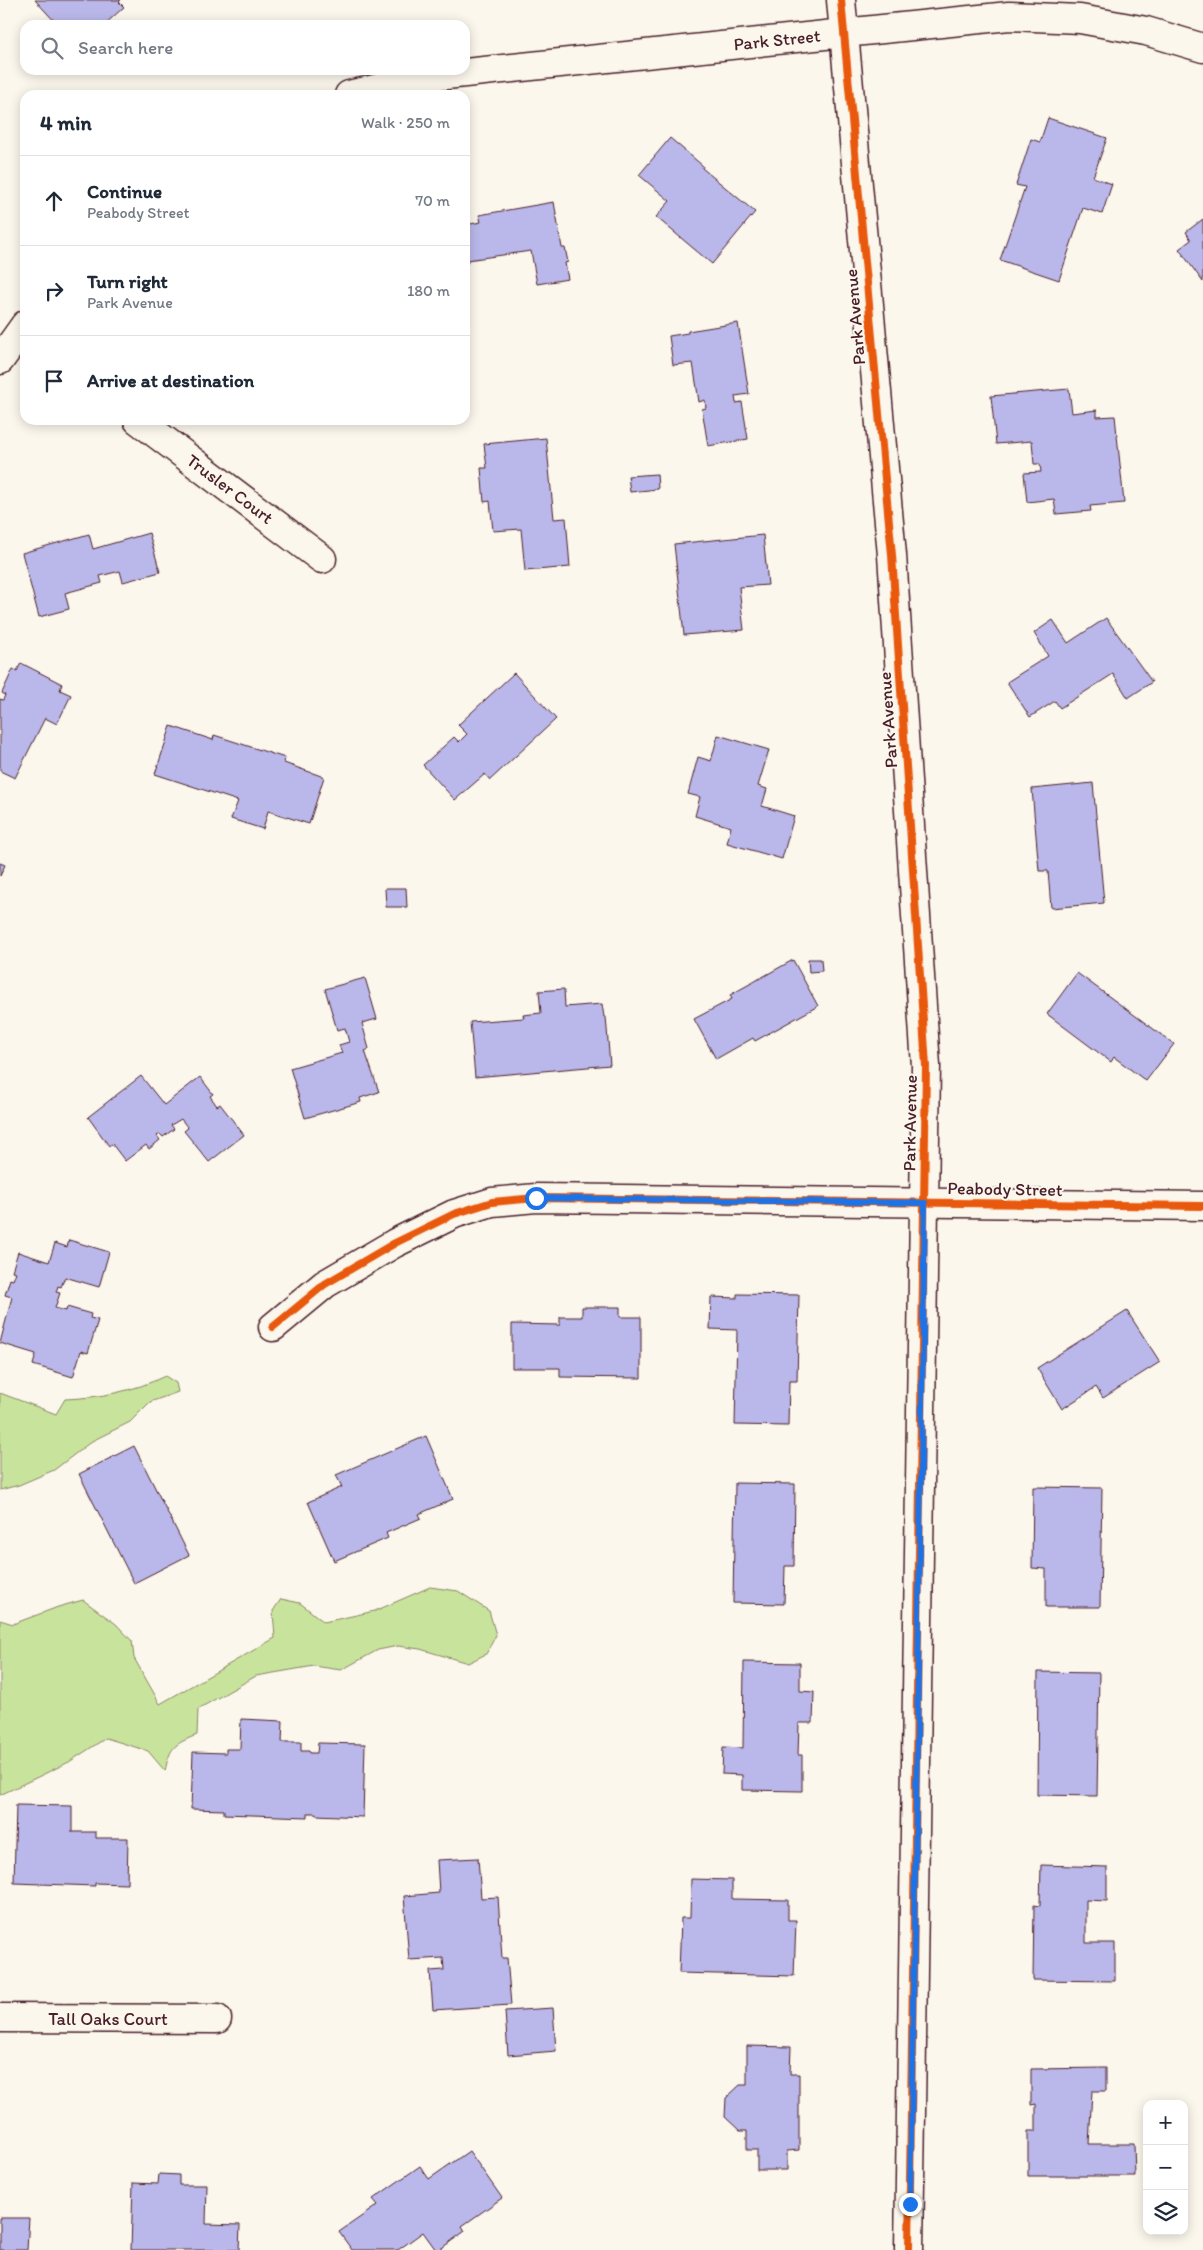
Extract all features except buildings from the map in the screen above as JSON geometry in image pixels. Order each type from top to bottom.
[{"type":"street","name":"Park Avenue","points":[[841,0],[892,555],[926,1066],[909,2250]]},
{"type":"street","name":"Park Street","points":[[470,72],[1009,16],[1080,19],[1146,31],[1203,48]]},
{"type":"street","name":"Park Street","points":[[370,90],[437,75]]},
{"type":"street","points":[[0,360],[20,335]]},
{"type":"street","name":"Trusler Court","points":[[145,425],[322,559]]},
{"type":"street","name":"Peabody Street","points":[[272,1327],[326,1284],[395,1243],[454,1214],[492,1202],[536,1198],[1203,1206]]},
{"type":"street","name":"Tall Oaks Court","points":[[0,2018],[217,2019]]},
{"type":"green space","points":[[165,1376],[176,1383],[178,1392],[150,1402],[130,1422],[92,1441],[54,1470],[19,1485],[0,1490],[0,1393],[56,1414],[65,1399],[116,1393],[141,1386]]},
{"type":"green space","points":[[430,1587],[458,1591],[489,1611],[496,1635],[486,1654],[468,1663],[420,1649],[398,1646],[378,1650],[341,1670],[314,1666],[256,1676],[198,1709],[197,1735],[174,1747],[165,1771],[148,1751],[106,1738],[69,1762],[0,1795],[0,1620],[13,1624],[83,1600],[116,1624],[132,1641],[134,1658],[160,1704],[275,1638],[273,1611],[281,1599],[300,1603],[324,1622],[375,1611]]},
{"type":"cycle path","points":[[841,0],[892,555],[926,1066],[909,2250]]},
{"type":"cycle path","points":[[273,1327],[325,1284],[395,1243],[454,1214],[492,1202],[536,1198],[1203,1206]]},
{"type":"route","points":[[536,1198],[925,1203],[910,2204]]}]
